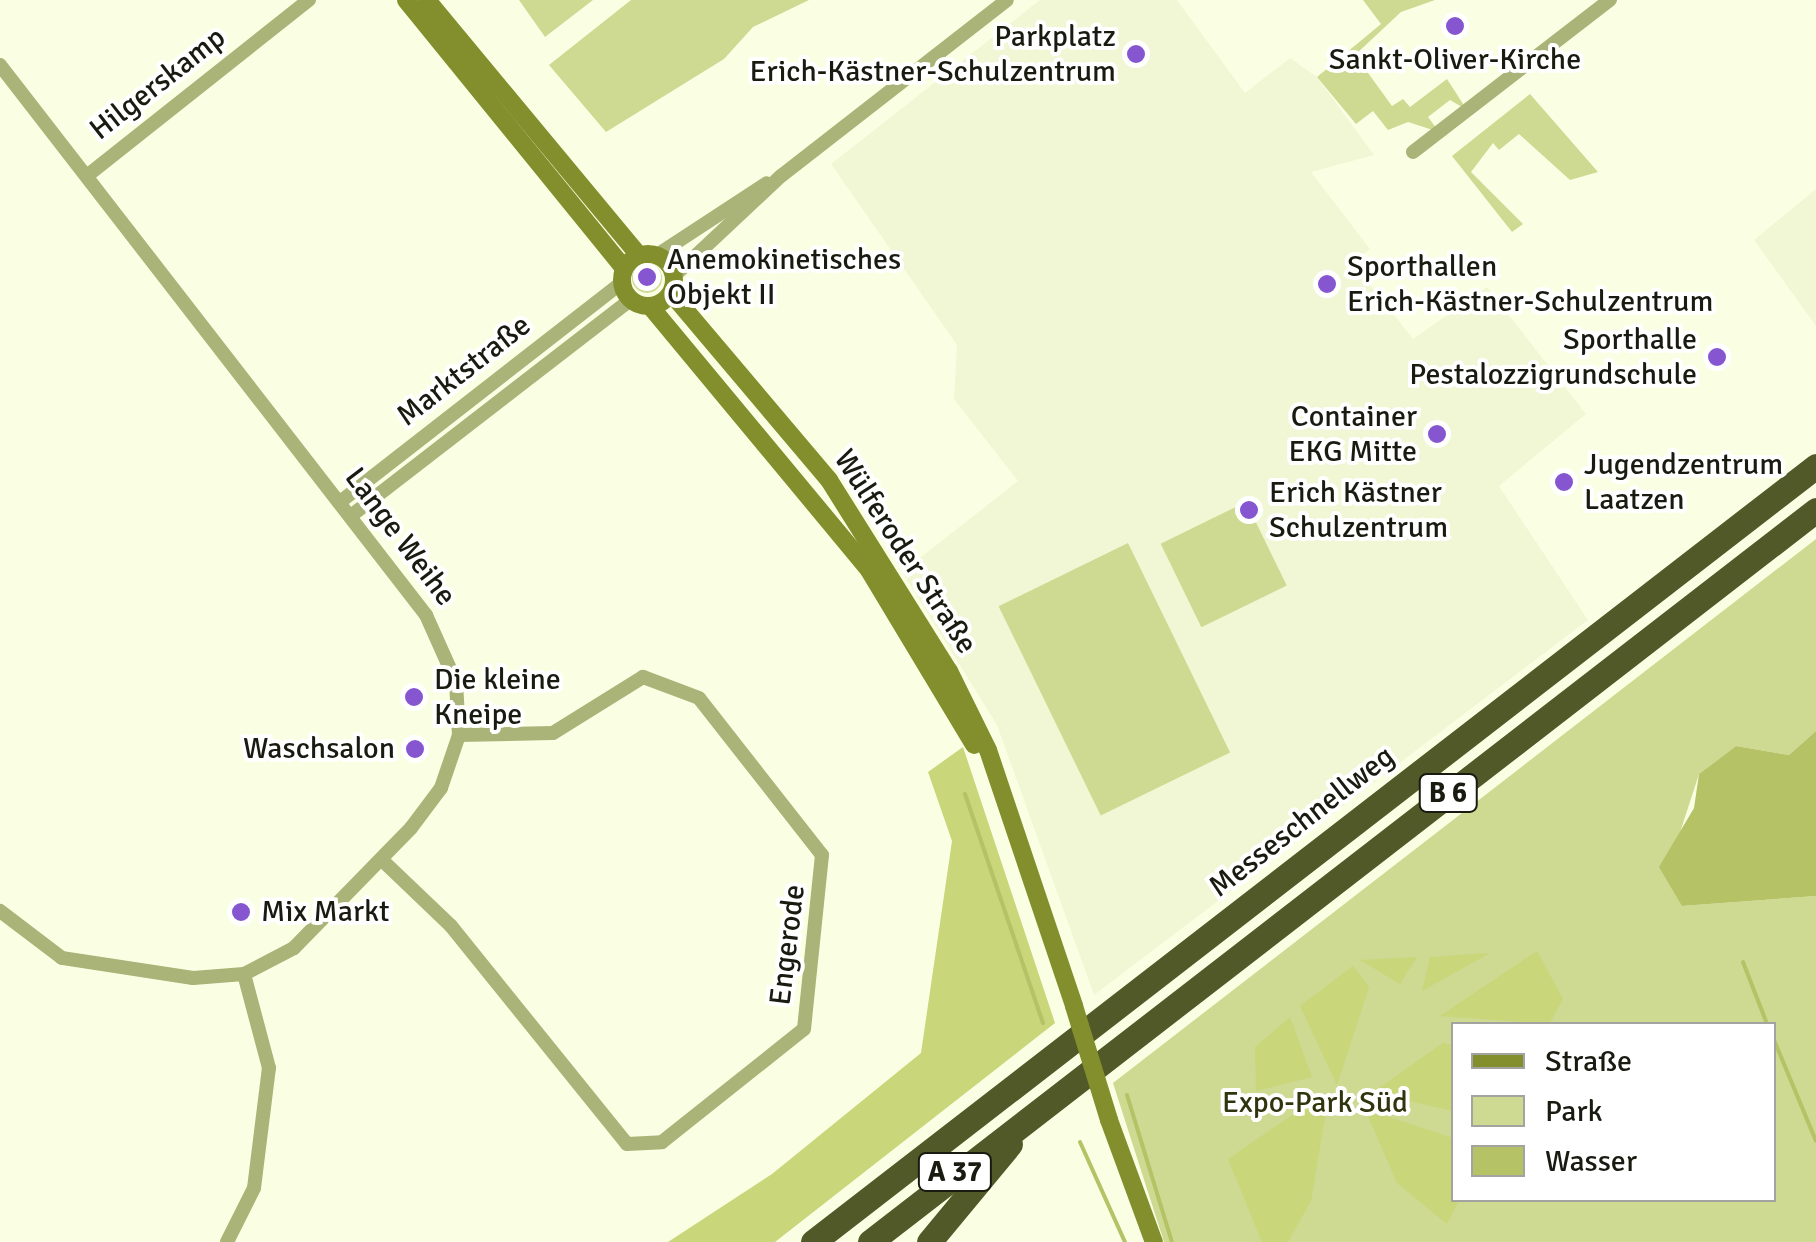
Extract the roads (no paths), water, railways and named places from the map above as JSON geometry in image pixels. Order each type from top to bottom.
[{"type":"highway","name":"Messeschnellweg","points":[[820,1238],[1816,466]]},
{"type":"highway","name":"B 6","points":[[929,1242],[1042,1105],[1816,510]]},
{"type":"highway","name":"A 37","points":[[870,1242],[1042,1105]]},
{"type":"street","name":"Hilgerskamp","points":[[88,175],[310,0]]},
{"type":"street","points":[[406,0],[625,284],[650,306],[782,176],[1007,0]]},
{"type":"street","points":[[427,0],[648,255]]},
{"type":"street","points":[[1413,152],[1610,0]]},
{"type":"street","name":"Lange Weihe","points":[[0,65],[352,515],[438,635],[456,682],[460,735],[441,788],[382,860],[294,948],[244,974],[194,978],[62,958],[0,911]]},
{"type":"street","points":[[625,284],[648,255],[782,176]]},
{"type":"street","name":"Wülferoder Straße","points":[[648,255],[803,444],[990,764],[1154,1242]]},
{"type":"street","name":"Marktstraße","points":[[340,502],[625,284]]},
{"type":"street","name":"Marktstraße","points":[[352,515],[625,284]]},
{"type":"street","name":"Wülferoder Straße","points":[[650,306],[888,584]]},
{"type":"street","name":"Engerode","points":[[382,860],[451,926],[626,1144],[662,1142],[804,1029],[822,855],[699,698],[643,677],[553,733],[460,735]]},
{"type":"street","points":[[227,1242],[254,1188],[268,1076],[244,974]]},
{"type":"water","points":[[1816,731],[1816,896],[1682,906],[1659,867],[1694,808],[1699,774],[1736,746],[1789,755]]},
{"type":"waterway","points":[[965,794],[1043,1023]]},
{"type":"waterway","points":[[1743,962],[1766,1022]]},
{"type":"waterway","points":[[1776,1045],[1816,1141]]},
{"type":"waterway","points":[[1127,1095],[1172,1242]]},
{"type":"waterway","points":[[1080,1142],[1125,1242]]},
{"type":"place","name":"Sankt-Oliver-Kirche","points":[[1455,26]]},
{"type":"place","name":"Parkplatz Erich-Kästner-Schulzentrum","points":[[1136,54]]},
{"type":"place","name":"Anemokinetisches Objekt II","points":[[647,277]]},
{"type":"place","name":"Sporthallen Erich-Kästner-Schulzentrum","points":[[1327,284]]},
{"type":"place","name":"Sporthalle Pestalozzigrundschule","points":[[1717,357]]},
{"type":"place","name":"Container EKG Mitte","points":[[1437,434]]},
{"type":"place","name":"Jugendzentrum Laatzen","points":[[1564,482]]},
{"type":"place","name":"Erich Kästner Schulzentrum","points":[[1249,510]]},
{"type":"place","name":"Die kleine Kneipe","points":[[414,697]]},
{"type":"place","name":"Waschsalon","points":[[415,749]]},
{"type":"place","name":"Mix Markt","points":[[241,912]]},
{"type":"park label","name":"Expo-Park Süd","points":[[1315,1103]]}]
